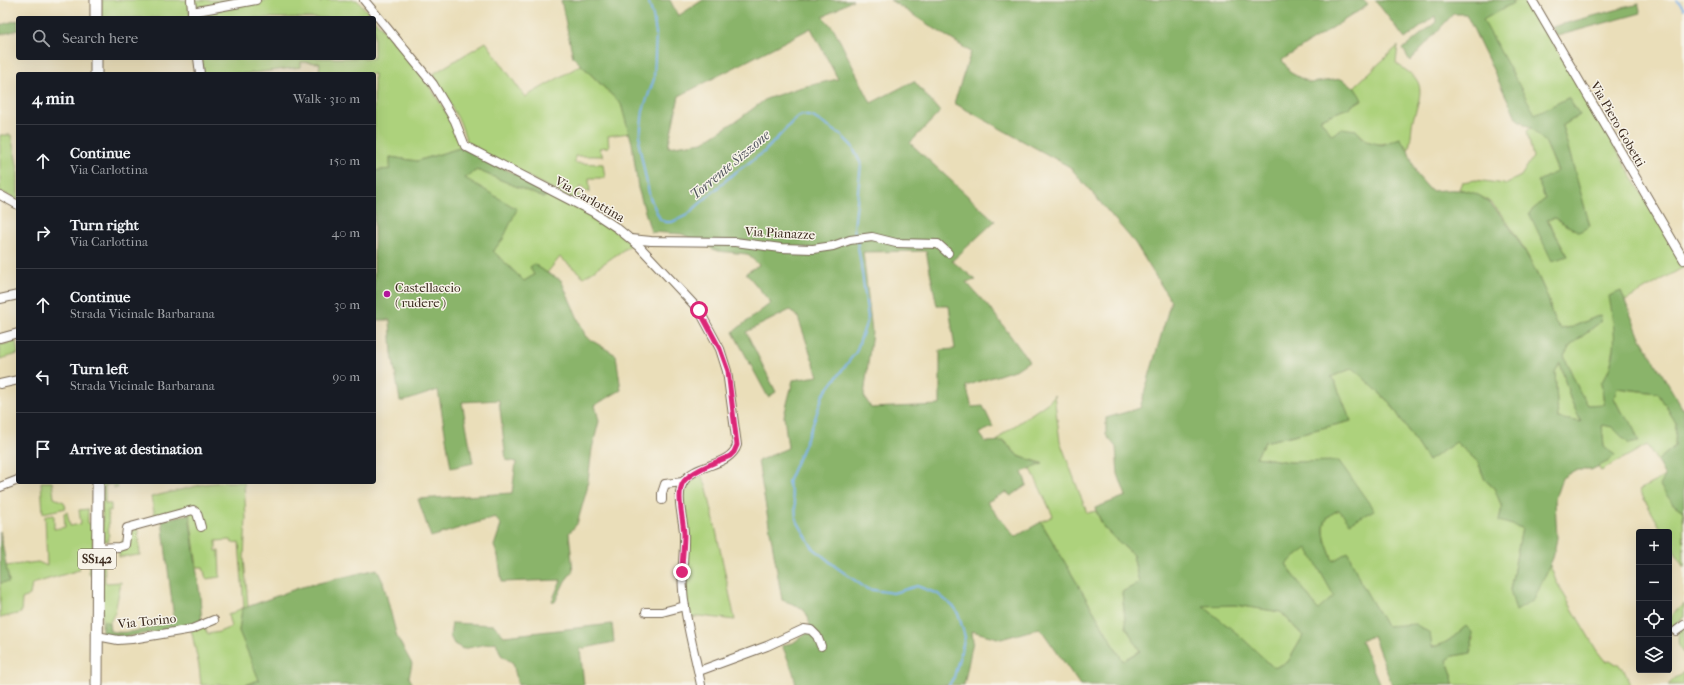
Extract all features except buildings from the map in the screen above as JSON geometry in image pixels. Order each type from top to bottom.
[{"type":"main road","points":[[96,0],[96,16]]},
{"type":"main road","points":[[96,60],[96,72]]},
{"type":"main road","name":"SS142","points":[[97,636],[98,484]]},
{"type":"main road","points":[[97,636],[97,685]]},
{"type":"street","points":[[191,0],[192,15],[256,0]]},
{"type":"street","name":"Via Carlottina","points":[[364,0],[433,84],[456,121],[465,146],[593,212],[617,228],[630,239],[699,310],[720,349],[728,371],[737,445],[734,452],[730,456],[691,475],[683,482]]},
{"type":"street","name":"Via Piero Gobetti","points":[[1532,0],[1684,260]]},
{"type":"street","points":[[198,60],[200,72]]},
{"type":"street","points":[[0,195],[16,204]]},
{"type":"street","name":"Via Pianazze","points":[[630,239],[651,241],[734,242],[781,248],[813,249],[833,246],[850,240],[872,237],[896,243],[938,244],[948,253]]},
{"type":"street","points":[[0,299],[16,295]]},
{"type":"street","points":[[0,338],[16,334]]},
{"type":"street","points":[[0,384],[16,380]]},
{"type":"street","points":[[0,487],[16,481]]},
{"type":"street","points":[[662,500],[662,493],[665,484],[683,482],[680,495],[684,532],[682,588],[701,685]]},
{"type":"street","points":[[98,548],[119,547],[125,545],[127,528],[193,510],[198,513],[201,527]]},
{"type":"street","points":[[646,612],[662,612],[686,606]]},
{"type":"street","name":"Via Torino","points":[[97,636],[118,640],[132,639],[192,629],[214,620]]},
{"type":"street","points":[[1676,631],[1684,625]]},
{"type":"street","points":[[699,671],[768,646],[804,629],[811,630],[817,636],[821,646]]},
{"type":"green space","points":[[102,0],[188,0],[190,16],[101,16]]},
{"type":"green space","points":[[194,0],[240,0],[194,8]]},
{"type":"green space","points":[[268,0],[318,0],[321,3],[322,0],[357,0],[371,16],[195,16],[195,14]]},
{"type":"green space","points":[[561,0],[670,0],[678,16],[703,0],[853,0],[823,17],[834,29],[871,103],[914,81],[940,112],[910,143],[995,221],[952,261],[976,280],[966,282],[993,312],[1029,361],[1017,369],[966,386],[972,407],[983,406],[993,427],[979,433],[986,442],[1004,441],[1018,456],[1043,464],[1022,472],[1027,485],[1011,496],[1006,492],[987,502],[1015,537],[1041,522],[1123,661],[1140,651],[1126,627],[1122,592],[1139,583],[1133,555],[1104,528],[1095,508],[1126,496],[1118,474],[1116,447],[1106,435],[1106,418],[1140,408],[1171,301],[1135,243],[1070,167],[954,103],[971,52],[890,0],[1363,0],[1368,5],[1282,60],[1291,73],[1310,83],[1341,79],[1354,87],[1362,99],[1348,108],[1320,119],[1332,135],[1342,128],[1356,130],[1366,141],[1382,145],[1400,138],[1408,150],[1417,175],[1431,191],[1463,190],[1474,193],[1485,199],[1507,223],[1517,238],[1535,270],[1547,296],[1552,316],[1561,329],[1572,327],[1601,315],[1600,322],[1570,346],[1564,356],[1580,392],[1588,405],[1604,404],[1601,383],[1607,373],[1614,352],[1614,330],[1609,296],[1621,291],[1638,333],[1684,411],[1684,521],[1683,511],[1673,504],[1660,486],[1665,476],[1657,461],[1675,446],[1676,423],[1658,393],[1617,388],[1614,398],[1621,412],[1631,422],[1639,442],[1629,444],[1612,427],[1602,425],[1604,447],[1615,455],[1609,461],[1591,470],[1575,470],[1562,478],[1555,499],[1557,538],[1553,558],[1534,600],[1516,611],[1510,590],[1522,528],[1499,521],[1502,507],[1494,488],[1485,480],[1478,462],[1456,442],[1428,461],[1391,404],[1353,368],[1331,377],[1335,382],[1351,421],[1265,442],[1256,457],[1290,462],[1339,461],[1374,510],[1350,523],[1339,510],[1331,514],[1324,526],[1324,532],[1327,546],[1333,561],[1348,552],[1360,581],[1386,626],[1415,624],[1430,633],[1432,647],[1446,642],[1466,626],[1472,632],[1471,653],[1453,656],[1447,660],[1452,675],[1453,685],[1392,685],[1373,635],[1361,641],[1380,685],[1080,685],[1040,628],[1001,639],[972,631],[973,641],[964,685],[796,685],[793,672],[782,645],[793,643],[810,630],[808,617],[803,609],[782,600],[758,461],[788,448],[784,416],[793,380],[818,376],[798,317],[790,310],[746,332],[776,392],[768,397],[733,332],[771,303],[746,273],[759,265],[747,254],[717,251],[682,234],[651,232],[638,188],[632,143],[621,104],[573,57]],"holes":[[[811,28],[838,79],[798,88],[766,99],[739,119],[703,142],[668,147],[679,96]],[[926,251],[937,306],[949,306],[955,349],[940,350],[940,405],[871,408],[864,396],[872,332],[863,252]],[[1560,363],[1570,398],[1581,422],[1558,418],[1555,372]],[[1307,548],[1334,596],[1318,610],[1286,564]],[[1235,605],[1281,612],[1303,636],[1288,662],[1274,668],[1239,635],[1203,606]]]},
{"type":"green space","points":[[1375,0],[1513,0],[1513,3],[1483,20],[1535,114],[1568,98],[1580,115],[1562,126],[1590,226],[1579,232],[1554,218],[1547,220],[1568,256],[1552,261],[1529,213],[1545,199],[1538,181],[1558,171],[1546,143],[1531,128],[1517,119],[1466,14],[1453,14],[1410,61],[1403,49],[1436,22],[1435,16],[1405,39]]},
{"type":"green space","points":[[1513,0],[1527,0],[1684,265],[1684,267],[1625,301],[1621,291],[1614,322],[1615,344],[1609,372],[1601,383],[1604,405],[1588,405],[1580,393],[1564,356],[1570,346],[1600,322],[1601,315],[1572,327],[1561,329],[1552,316],[1549,301],[1537,274],[1517,237],[1502,215],[1494,206],[1482,197],[1459,189],[1462,182],[1476,180],[1505,184],[1521,176],[1533,157],[1527,131],[1531,128],[1546,143],[1558,172],[1545,199],[1529,213],[1568,256],[1547,219],[1554,218],[1578,231],[1590,226],[1562,126],[1580,115],[1568,98],[1535,115],[1482,20],[1513,3]]},
{"type":"green space","points":[[1638,4],[1641,13],[1557,36],[1552,27]]},
{"type":"green space","points":[[16,21],[16,31],[0,35],[0,25]]},
{"type":"green space","points":[[376,21],[405,54],[433,92],[449,118],[460,144],[463,147],[417,161],[390,157],[391,169],[376,171],[376,72],[319,72],[320,63],[301,62],[301,67],[261,72],[203,72],[201,60],[376,60]]},
{"type":"green space","points":[[486,42],[525,97],[581,65],[621,104],[629,133],[608,136],[609,147],[599,148],[603,156],[575,156],[575,163],[603,164],[605,178],[589,178],[590,193],[581,186],[576,193],[591,205],[590,209],[468,145],[460,122],[433,74]]},
{"type":"green space","points":[[1398,46],[1396,63],[1414,76],[1420,87],[1408,150],[1400,138],[1386,143],[1376,144],[1367,140],[1356,130],[1332,135],[1320,119],[1348,108],[1362,100],[1354,87]]},
{"type":"green space","points":[[0,135],[11,135],[16,159],[16,199],[0,191]]},
{"type":"green space","points":[[463,147],[549,192],[544,198],[477,170],[465,178],[517,209],[503,239],[493,251],[524,281],[534,275],[530,267],[534,264],[561,280],[586,337],[616,355],[621,390],[595,405],[599,421],[592,449],[587,489],[577,524],[569,533],[573,571],[565,581],[555,602],[552,601],[561,580],[502,582],[498,556],[494,546],[501,525],[495,517],[431,537],[418,499],[512,493],[516,462],[506,460],[499,400],[462,402],[473,463],[451,468],[438,390],[405,401],[400,401],[392,354],[390,320],[376,320],[376,171],[390,169],[390,157],[417,161]]},
{"type":"green space","points":[[477,170],[544,198],[549,192],[590,212],[632,244],[584,277],[560,257],[547,273],[534,264],[534,275],[524,281],[493,251],[503,239],[465,178]]},
{"type":"green space","points":[[0,341],[1,345],[16,341],[16,355],[0,359]]},
{"type":"green space","points":[[1561,363],[1570,398],[1581,422],[1558,419],[1555,371]]},
{"type":"green space","points":[[1353,368],[1391,404],[1428,461],[1456,442],[1478,462],[1485,480],[1494,488],[1502,507],[1499,520],[1522,528],[1510,590],[1543,580],[1550,565],[1556,581],[1597,651],[1605,661],[1610,660],[1624,669],[1630,685],[1453,685],[1452,675],[1447,660],[1453,656],[1471,653],[1473,637],[1466,626],[1446,642],[1431,647],[1415,625],[1386,626],[1360,581],[1348,553],[1333,561],[1327,546],[1324,526],[1331,514],[1339,510],[1339,462],[1290,462],[1256,457],[1265,442],[1351,421],[1335,382],[1331,377]]},
{"type":"green space","points":[[1616,388],[1658,393],[1676,423],[1675,446],[1657,461],[1647,445],[1601,471],[1598,466],[1609,461],[1604,447],[1602,424],[1612,427],[1629,444],[1631,422],[1621,412],[1614,398]]},
{"type":"green space","points":[[1054,395],[1060,441],[1087,513],[1096,511],[1104,528],[1133,555],[1139,583],[1122,592],[1126,627],[1140,651],[1123,661],[1041,522],[1053,516],[1031,469],[1042,463],[1018,456],[1005,441],[996,442],[1003,434],[1050,401]]},
{"type":"green space","points":[[699,470],[707,488],[735,620],[700,616],[688,619],[680,495],[684,480]]},
{"type":"green space","points":[[1665,476],[1673,504],[1683,511],[1684,568],[1672,547],[1672,529],[1661,529],[1639,490]]},
{"type":"green space","points":[[41,484],[52,484],[54,498],[64,502],[66,508],[43,513]]},
{"type":"green space","points":[[101,484],[114,484],[105,485],[105,504],[111,504],[111,511],[108,511],[109,541],[103,541]]},
{"type":"green space","points":[[114,484],[117,484],[118,488],[114,488]]},
{"type":"green space","points":[[205,484],[244,484],[246,518],[244,558],[248,607],[242,609],[239,631],[260,680],[244,685],[201,685],[199,666],[191,629],[202,624],[208,634],[219,632],[231,627],[228,615],[244,607],[239,542],[232,543],[231,540],[216,541],[216,551],[219,551],[220,577],[206,579],[203,567],[197,567],[190,516],[186,508],[155,516],[151,497]]},
{"type":"green space","points":[[88,509],[88,523],[93,525],[93,574],[89,574],[89,561],[81,560],[79,570],[32,584],[30,595],[22,599],[21,613],[0,618],[0,583],[9,581],[6,566],[38,562],[47,566],[45,516],[54,515],[54,529],[65,527],[64,513],[67,512],[70,526],[81,524],[79,510]]},
{"type":"green space","points":[[189,514],[200,596],[202,624],[118,638],[102,634],[104,620],[109,624],[110,631],[125,632],[151,627],[174,619],[162,520]]},
{"type":"green space","points":[[138,527],[140,555],[119,557],[120,547],[124,539],[130,532]]},
{"type":"green space","points":[[0,531],[9,582],[0,583]]},
{"type":"green space","points":[[1307,547],[1335,596],[1318,611],[1286,564]]},
{"type":"green space","points":[[101,553],[104,554],[105,583],[121,582],[115,612],[109,624],[104,621],[102,634]]},
{"type":"green space","points":[[377,569],[383,582],[397,637],[412,664],[409,677],[413,685],[244,685],[259,680],[239,631],[242,609],[298,588]]},
{"type":"green space","points":[[1684,604],[1684,617],[1673,626],[1672,614]]},
{"type":"green space","points":[[1202,605],[1235,605],[1281,612],[1303,636],[1288,662],[1274,668]]},
{"type":"green space","points":[[452,623],[494,625],[504,636],[612,624],[614,642],[580,649],[584,685],[518,685],[513,663],[501,655],[496,642],[463,649],[454,644],[450,636]]},
{"type":"green space","points":[[1684,626],[1684,654],[1680,649],[1678,640],[1679,631]]},
{"type":"green space","points":[[1684,672],[1684,685],[1668,685],[1676,677]]},
{"type":"waterway","name":"Torrente Sizzone","points":[[648,0],[656,33],[654,79],[643,110],[639,145],[650,198],[660,219],[665,222],[672,222],[687,215],[733,174],[764,152],[796,118],[802,115],[813,117],[840,134],[852,146],[861,164],[854,229],[856,237]]},
{"type":"waterway","points":[[1677,0],[1684,9]]},
{"type":"waterway","name":"Torrente Sizzone","points":[[857,241],[868,318],[856,352],[823,395],[813,424],[788,482],[795,504],[796,519],[812,547],[836,567],[867,589],[893,593],[917,586],[938,594],[955,608],[965,637],[954,677],[949,685]]},
{"type":"place","name":"Castellaccio ( rudere )","points":[[387,294]]},
{"type":"route","points":[[682,572],[684,532],[680,495],[681,486],[684,480],[699,470],[730,456],[736,449],[737,445],[728,371],[720,349],[699,310]]}]
